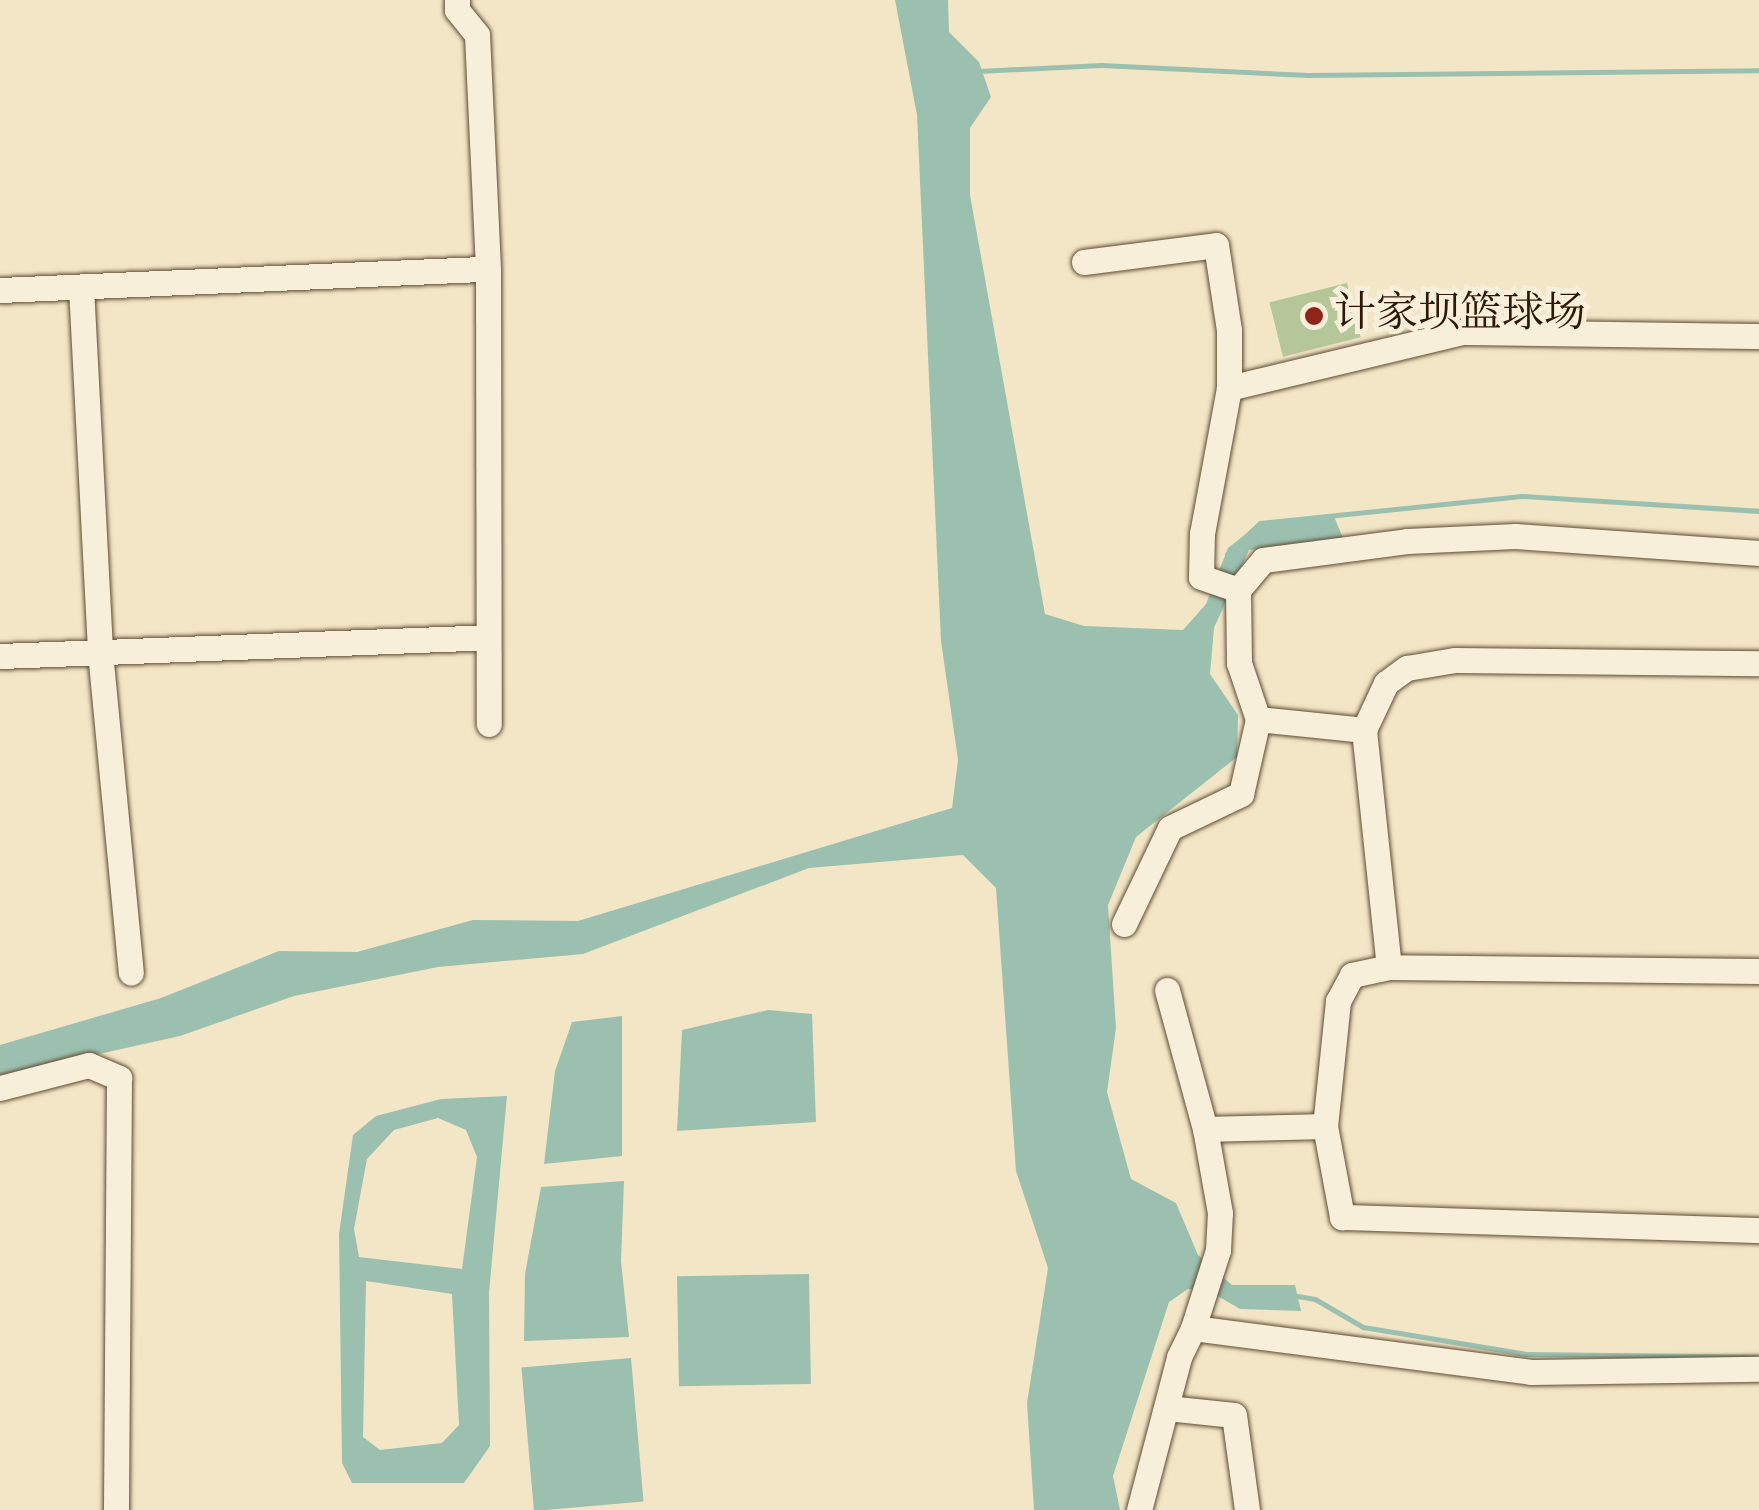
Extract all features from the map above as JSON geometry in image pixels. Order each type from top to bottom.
[{"type":"street","points":[[457,0],[457,10],[477,35],[488,270],[489,724]]},
{"type":"street","points":[[1084,262],[1216,245],[1230,330],[1228,388],[1202,533],[1201,577],[1238,590]]},
{"type":"street","points":[[0,290],[488,270]]},
{"type":"street","points":[[81,287],[100,652],[131,973]]},
{"type":"street","points":[[1228,388],[1464,332],[1759,336]]},
{"type":"street","points":[[1124,924],[1170,828],[1241,794],[1258,719],[1238,663],[1238,590],[1263,560],[1407,541],[1515,536],[1759,553]]},
{"type":"street","points":[[0,656],[488,637]]},
{"type":"street","points":[[1390,966],[1364,730],[1386,684],[1406,668],[1470,660],[1759,663]]},
{"type":"street","points":[[1258,719],[1364,730]]},
{"type":"street","points":[[1759,970],[1390,966],[1352,976],[1338,1001],[1325,1126],[1342,1216],[1759,1230]]},
{"type":"street","points":[[1139,1510],[1218,1250],[1220,1214],[1205,1129],[1167,990]]},
{"type":"street","points":[[0,1088],[88,1065],[119,1078],[116,1510]]},
{"type":"street","points":[[1205,1129],[1325,1126]]},
{"type":"street","points":[[1193,1328],[1531,1372],[1759,1369]]},
{"type":"street","points":[[1167,1408],[1234,1416],[1247,1510]]},
{"type":"shaded area","points":[[895,0],[948,0],[949,32],[979,62],[991,97],[970,128],[970,195],[1045,614],[1084,626],[1183,630],[1206,604],[1228,548],[1260,523],[1333,514],[1343,538],[1249,550],[1214,628],[1210,674],[1238,715],[1237,757],[1136,837],[1108,905],[1116,1028],[1107,1092],[1131,1179],[1176,1203],[1198,1255],[1232,1285],[1295,1285],[1301,1311],[1240,1309],[1209,1291],[1188,1289],[1169,1302],[1113,1476],[1120,1510],[1034,1510],[1027,1403],[1048,1268],[1016,1171],[996,888],[963,855],[809,868],[583,954],[438,967],[294,996],[180,1036],[0,1076],[0,1045],[161,998],[279,951],[357,952],[473,920],[578,921],[952,808],[958,760],[941,641],[917,115]]},
{"type":"shaded area","name":"计家坝篮球场","points":[[1347,283],[1361,337],[1283,357],[1269,302]]},
{"type":"shaded area","points":[[768,1010],[812,1014],[816,1122],[677,1131],[682,1030]]},
{"type":"shaded area","points":[[622,1016],[622,1156],[544,1164],[555,1071],[572,1022]]},
{"type":"shaded area","points":[[507,1096],[489,1293],[490,1446],[464,1483],[352,1483],[342,1463],[339,1234],[353,1135],[376,1116],[441,1099]],"holes":[[[438,1118],[466,1130],[477,1157],[462,1269],[359,1257],[354,1229],[367,1159],[394,1130]],[[366,1281],[452,1294],[459,1425],[442,1443],[380,1450],[363,1437]]]},
{"type":"shaded area","points":[[624,1181],[621,1261],[629,1337],[524,1341],[525,1274],[541,1187]]},
{"type":"shaded area","points":[[809,1274],[811,1384],[679,1386],[677,1276]]},
{"type":"shaded area","points":[[631,1358],[644,1501],[534,1510],[521,1368]]},
{"type":"waterway","points":[[978,71],[1101,65],[1308,75],[1759,70]]},
{"type":"waterway","points":[[1227,554],[1260,523],[1522,496],[1759,511]]},
{"type":"waterway","points":[[1292,1295],[1315,1299],[1363,1327],[1526,1354],[1756,1357]]},
{"type":"place","name":"计家坝篮球场","points":[[1314,316]]}]
